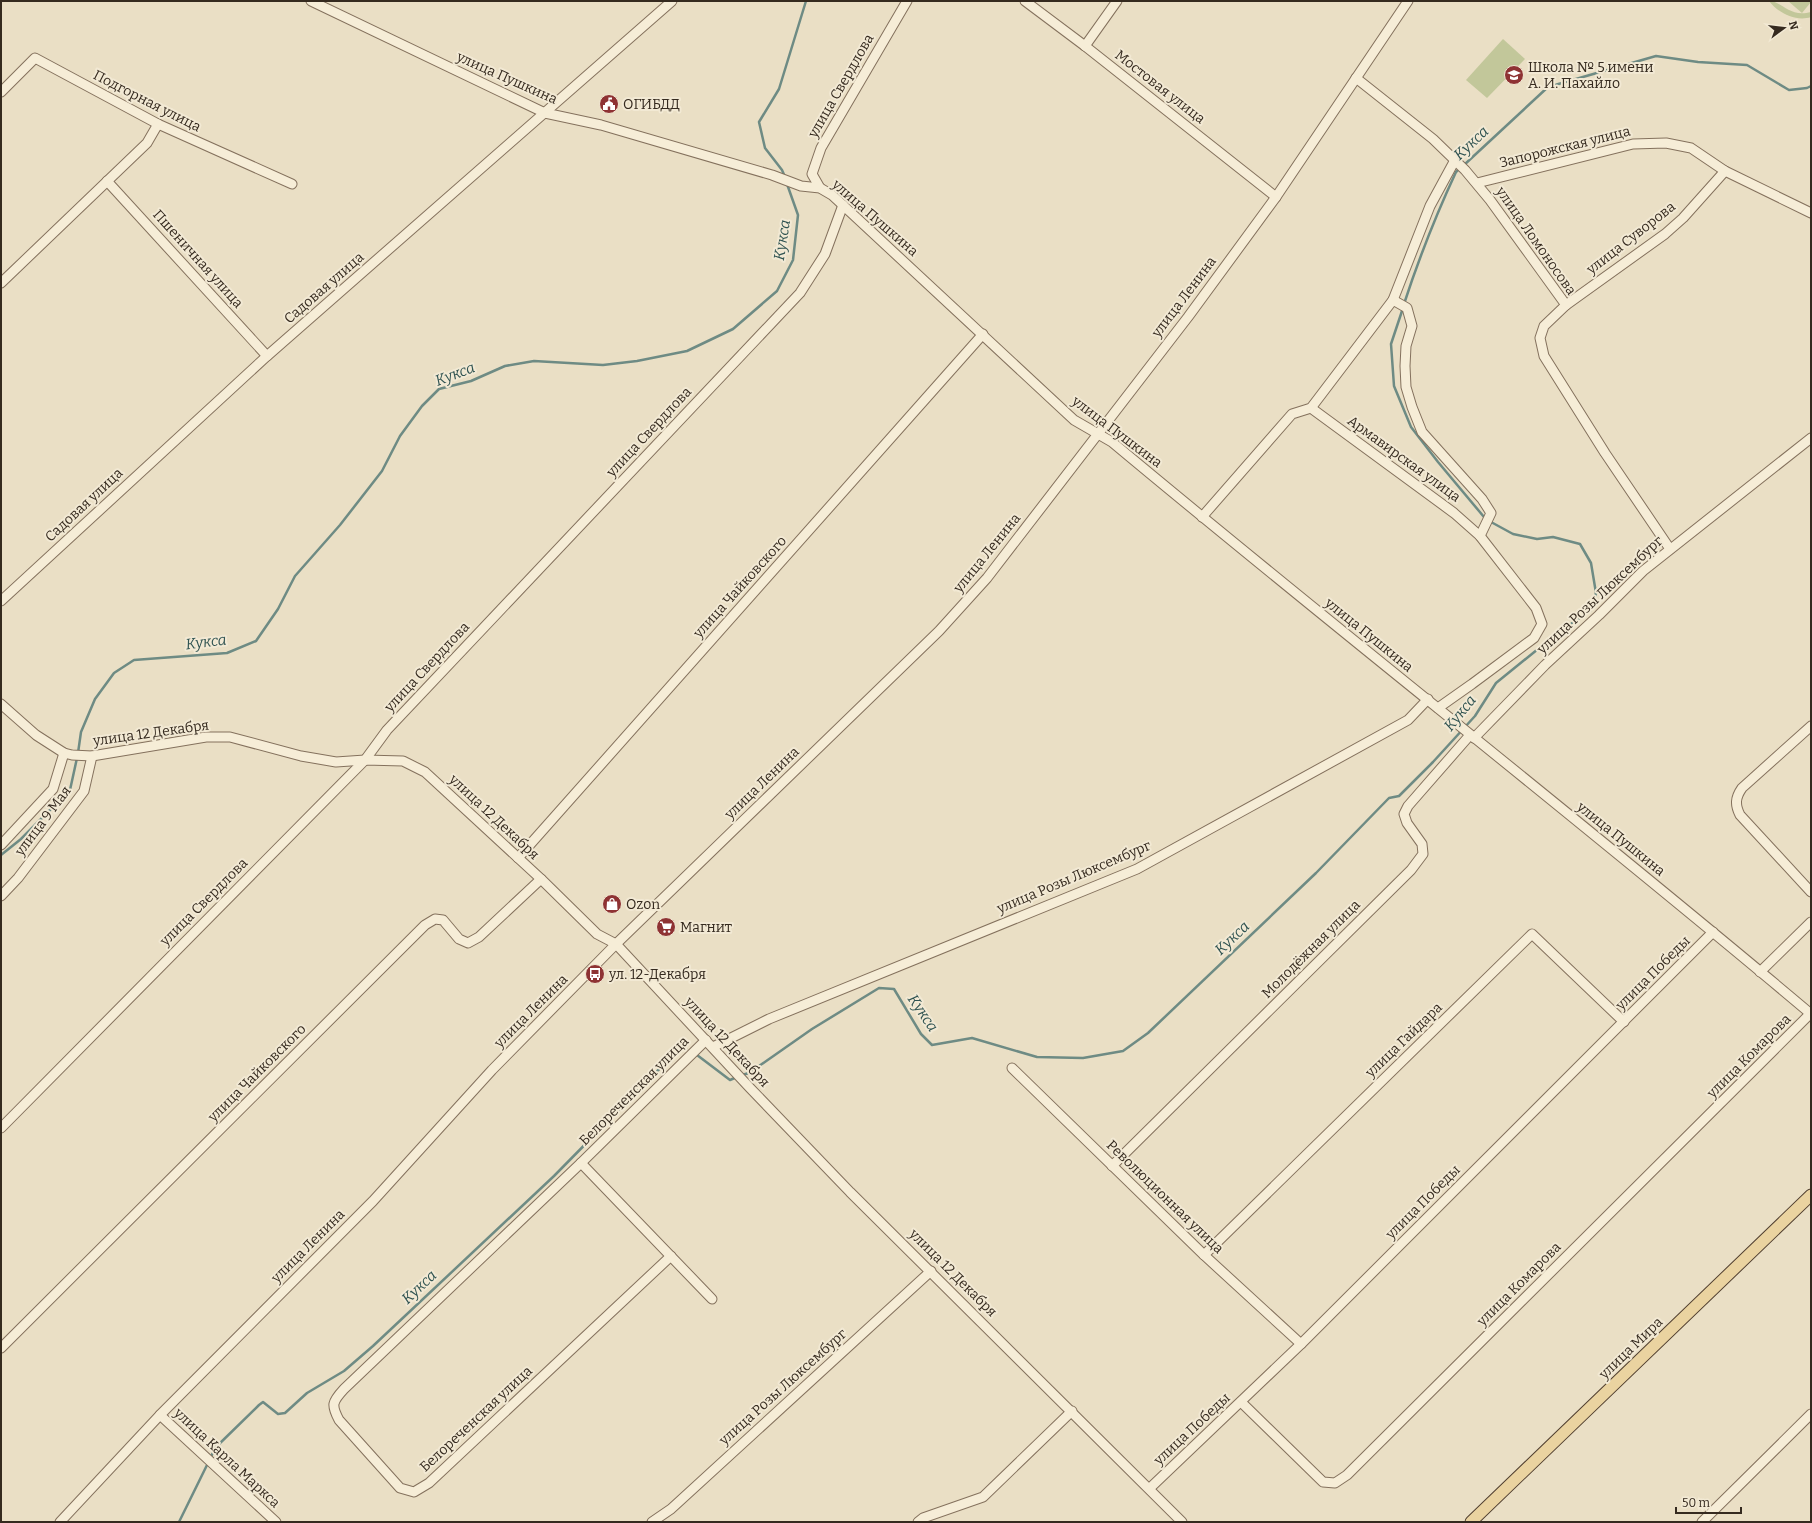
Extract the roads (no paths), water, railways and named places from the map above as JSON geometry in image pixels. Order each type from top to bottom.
[{"type":"main road","name":"улица Мира","points":[[1471,1522],[1811,1195]]},
{"type":"street","name":"улица Пушкина","points":[[311,1],[545,113],[601,125],[772,175],[801,186],[820,188],[832,195],[1074,420],[1112,442],[1202,517],[1438,708],[1469,735],[1713,932],[1811,1014]]},
{"type":"street","name":"Садовая улица","points":[[1,601],[268,356],[672,1]]},
{"type":"street","name":"улица Свердлова","points":[[820,188],[812,174],[821,148],[907,1]]},
{"type":"street","name":"Мостовая улица","points":[[1025,1],[1085,46],[1276,197]]},
{"type":"street","points":[[1085,46],[1117,1]]},
{"type":"street","name":"улица Ленина","points":[[60,1522],[160,1415],[373,1200],[492,1070],[616,944],[939,631],[987,578],[1097,433],[1188,317],[1276,197],[1408,1]]},
{"type":"street","name":"Подгорная улица","points":[[1,92],[35,58],[158,124],[292,184]]},
{"type":"street","name":"улица Ломоносова","points":[[1356,78],[1433,139],[1460,164],[1477,183],[1566,305],[1544,326],[1540,338],[1544,356],[1605,453],[1670,549]]},
{"type":"street","points":[[1,283],[147,143],[158,124]]},
{"type":"street","name":"Запорожская улица","points":[[1477,183],[1633,144],[1666,143],[1691,148],[1725,171],[1811,213]]},
{"type":"street","points":[[1202,517],[1292,414],[1310,408],[1400,304],[1430,206],[1460,164]]},
{"type":"street","name":"улица Суворова","points":[[1566,305],[1665,234],[1683,218],[1725,171]]},
{"type":"street","name":"Пшеничная улица","points":[[107,181],[268,356]]},
{"type":"street","name":"улица Свердлова","points":[[1,1128],[365,760],[387,730],[800,293],[825,254],[843,205]]},
{"type":"street","name":"Армавирская улица","points":[[1400,304],[1412,326],[1406,346],[1405,366],[1406,387],[1412,407],[1422,432],[1482,499],[1490,513],[1480,536]]},
{"type":"street","name":"улица Чайковского","points":[[518,858],[983,334]]},
{"type":"street","name":"Армавирская улица","points":[[1310,408],[1454,513],[1480,536],[1536,608],[1542,624],[1534,638],[1438,708]]},
{"type":"street","name":"улица Розы Люксембург","points":[[1469,735],[1599,615],[1643,571],[1811,438]]},
{"type":"street","name":"улица Розы Люксембург","points":[[713,1047],[769,1019],[1137,869],[1408,720],[1428,700]]},
{"type":"street","name":"улица 12 Декабря","points":[[1,704],[36,735],[68,754],[88,756],[206,737],[230,737],[301,756],[336,762],[365,760],[403,761],[425,772],[541,879],[597,934],[616,944],[750,1088],[850,1192],[1150,1488],[1182,1522]]},
{"type":"street","points":[[1811,726],[1742,788],[1736,796],[1736,807],[1740,815],[1811,892]]},
{"type":"street","name":"Молодёжная улица","points":[[1112,1166],[1410,870],[1423,854],[1422,844],[1407,823],[1404,814],[1408,806],[1469,735]]},
{"type":"street","points":[[1,845],[53,789],[68,754]]},
{"type":"street","name":"улица 9 Мая","points":[[1,896],[18,878],[84,791],[88,756]]},
{"type":"street","name":"улица Чайковского","points":[[1,1348],[425,925],[435,919],[443,920],[460,939],[468,943],[479,937],[541,879]]},
{"type":"street","points":[[1760,972],[1811,922]]},
{"type":"street","name":"улица Победы","points":[[1150,1488],[1301,1344],[1713,932]]},
{"type":"street","name":"улица Гайдара","points":[[1204,1255],[1532,934],[1624,1022]]},
{"type":"street","name":"улица Комарова","points":[[1241,1402],[1323,1482],[1335,1483],[1347,1475],[1811,1014]]},
{"type":"street","name":"Белореченская улица","points":[[671,1256],[429,1483],[414,1492],[400,1488],[339,1420],[334,1409],[334,1399],[582,1163],[706,1040]]},
{"type":"street","name":"Революционная улица","points":[[1012,1068],[1204,1255],[1301,1344]]},
{"type":"street","name":"Белореченская улица","points":[[582,1163],[712,1299]]},
{"type":"street","name":"улица Розы Люксембург","points":[[652,1522],[676,1503],[931,1271]]},
{"type":"street","points":[[918,1522],[923,1518],[983,1497],[1072,1411]]},
{"type":"street","points":[[1702,1522],[1811,1414]]},
{"type":"street","name":"улица Карла Маркса","points":[[160,1415],[276,1522]]},
{"type":"waterway","name":"Кукса","points":[[785,177],[782,170],[765,148],[759,122],[779,89],[806,1]]},
{"type":"waterway","name":"Кукса","points":[[1464,165],[1548,87],[1656,56],[1698,62],[1747,65],[1789,90],[1807,88],[1811,86]]},
{"type":"waterway","name":"Кукса","points":[[1404,304],[1435,221],[1456,172],[1460,168]]},
{"type":"waterway","name":"Кукса","points":[[78,753],[81,732],[95,699],[114,673],[134,660],[227,653],[256,641],[278,609],[295,576],[340,525],[382,471],[400,436],[422,406],[439,389],[471,381],[505,366],[534,361],[603,365],[637,361],[687,351],[733,329],[777,291],[793,260],[798,215],[787,184]]},
{"type":"waterway","name":"Кукса","points":[[1403,308],[1391,344],[1394,386],[1411,427],[1484,517]]},
{"type":"waterway","name":"Кукса","points":[[742,1075],[749,1073],[812,1029],[879,988],[894,989],[921,1034],[932,1045],[972,1038],[1037,1057],[1083,1058],[1123,1051],[1148,1033],[1316,873],[1389,798],[1399,796],[1433,762],[1475,716],[1496,683],[1559,632],[1590,611],[1596,593],[1591,563],[1580,544],[1553,537],[1537,539],[1513,534],[1491,522]]},
{"type":"waterway","name":"Кукса","points":[[1,855],[21,839],[70,790],[77,758]]},
{"type":"waterway","name":"Кукса","points":[[210,1459],[215,1448],[263,1402],[278,1414],[285,1413],[307,1393],[344,1371],[373,1346],[554,1176],[678,1050],[686,1049]]},
{"type":"waterway","name":"Кукса","points":[[697,1055],[730,1080],[737,1077]]},
{"type":"waterway","name":"Кукса","points":[[179,1522],[208,1463]]},
{"type":"place","name":"Школа № 5 имени А. И. Пахайло","points":[[1514,75]]},
{"type":"place","name":"ОГИБДД","points":[[609,104]]},
{"type":"place","name":"Ozon","points":[[612,904]]},
{"type":"place","name":"Магнит","points":[[666,927]]},
{"type":"place","name":"ул. 12-Декабря","points":[[595,974]]}]
